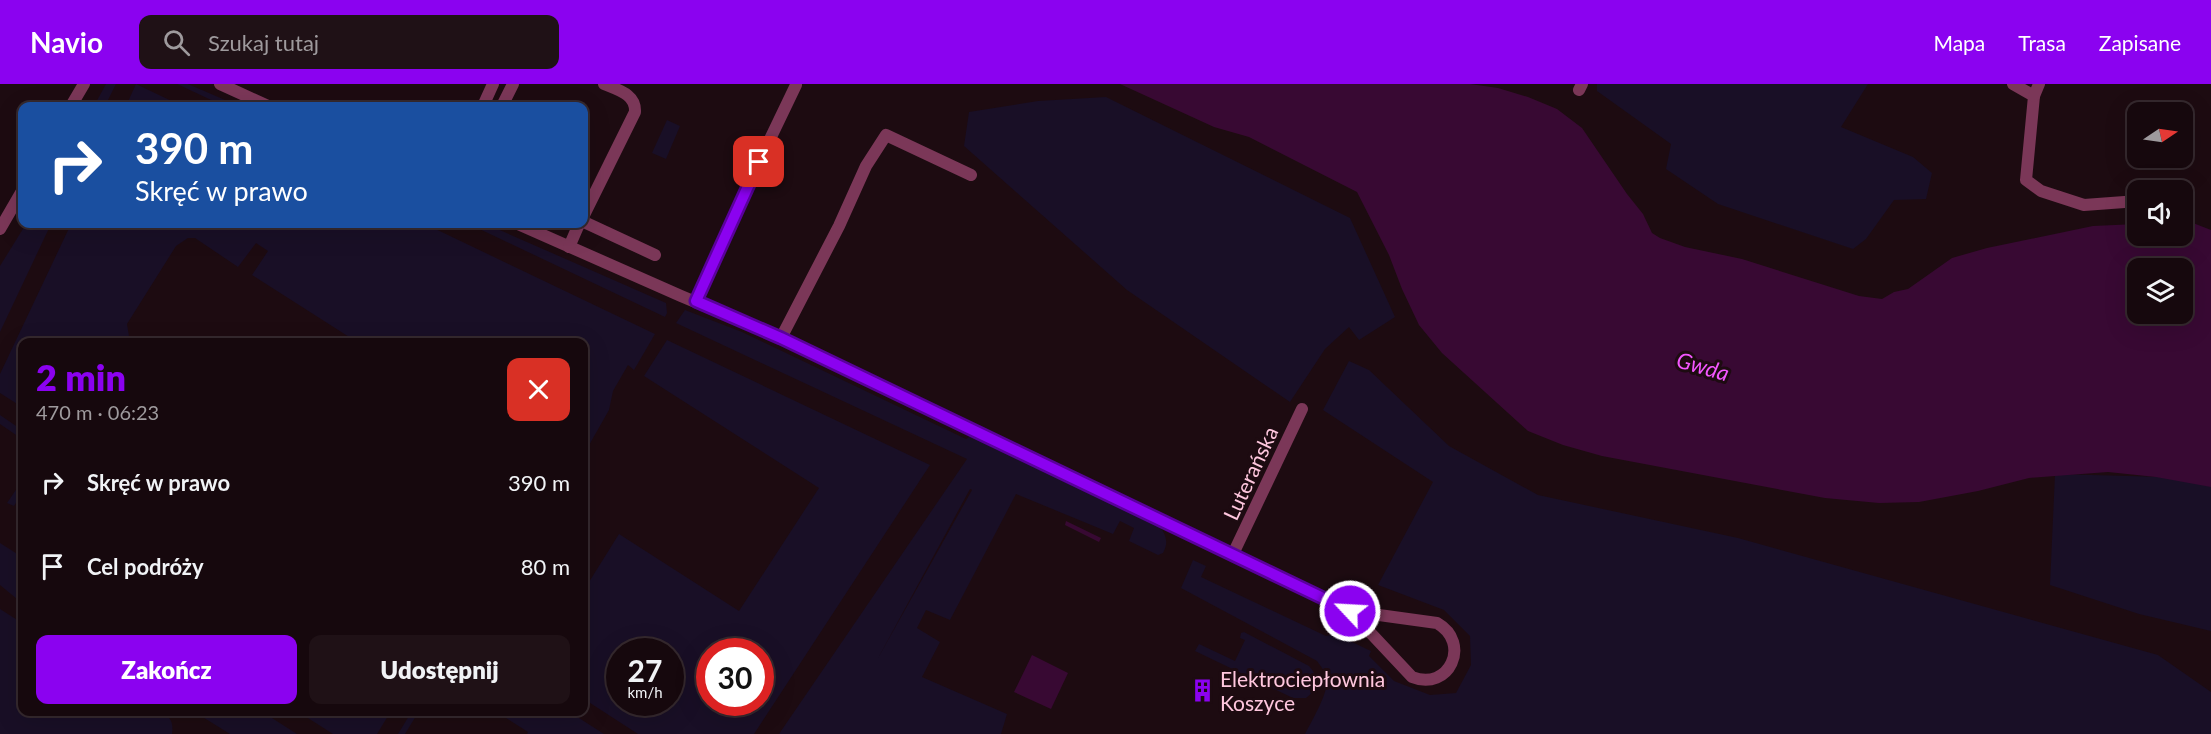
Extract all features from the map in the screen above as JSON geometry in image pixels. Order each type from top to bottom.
[{"type":"street","points":[[73,102],[84,84]]},
{"type":"street","points":[[220,84],[244,89],[262,102]]},
{"type":"street","points":[[485,102],[493,84]]},
{"type":"street","points":[[504,102],[513,84]]},
{"type":"street","points":[[588,207],[635,112],[635,105],[629,96],[604,84]]},
{"type":"street","points":[[2013,84],[2037,90],[2026,180],[2041,191],[2084,205],[2127,202]]},
{"type":"street","points":[[696,301],[796,85]]},
{"type":"street","points":[[781,338],[839,226],[866,166],[886,135],[971,175]]},
{"type":"street","points":[[0,229],[18,198]]},
{"type":"street","points":[[588,226],[655,255]]},
{"type":"street","points":[[527,228],[781,338],[1350,611],[1433,622],[1440,625],[1449,633],[1454,642],[1455,652],[1450,666],[1443,674],[1432,679],[1422,680],[1412,677],[1350,611]]},
{"type":"street","points":[[569,247],[578,228]]},
{"type":"street","name":"Luterańska","points":[[1233,554],[1302,409]]},
{"type":"shaded area","points":[[106,84],[116,84],[107,102],[96,102]]},
{"type":"shaded area","points":[[136,84],[174,102],[128,102]]},
{"type":"shaded area","points":[[177,84],[188,84],[230,102],[215,102]]},
{"type":"shaded area","points":[[1597,84],[1868,84],[1841,127],[1913,157],[1932,173],[1926,199],[1894,200],[1866,239],[1853,249],[1718,204],[1666,169],[1671,144],[1597,91]]},
{"type":"shaded area","points":[[1106,97],[1350,218],[1395,317],[1359,340],[1349,327],[1325,349],[1290,402],[1127,290],[964,146],[969,112],[1038,101]]},
{"type":"shaded area","points":[[667,120],[680,126],[666,159],[652,153]]},
{"type":"shaded area","points":[[24,228],[49,228],[0,332],[0,266]]},
{"type":"shaded area","points":[[69,228],[433,228],[655,334],[634,370],[628,365],[613,391],[609,410],[588,447],[588,338],[351,338],[252,275],[268,251],[256,243],[238,267],[195,238],[188,238],[176,246],[127,324],[129,338],[18,338],[18,404],[0,393],[0,374]]},
{"type":"shaded area","points":[[477,228],[495,228],[666,303],[665,317]]},
{"type":"shaded area","points":[[685,310],[742,332],[966,439],[972,435],[1159,525],[1166,539],[1163,553],[1158,555],[1129,541],[1134,528],[1120,521],[1113,534],[1016,494],[950,620],[926,610],[917,628],[940,642],[922,677],[1007,714],[1001,734],[779,734],[967,459],[676,323]],"holes":[[[970,489],[972,490],[877,660]]]},
{"type":"shaded area","points":[[667,340],[930,465],[774,703],[774,638],[696,638],[696,716],[766,716],[754,734],[638,734],[610,716],[684,716],[684,638],[606,638],[606,713],[588,702],[588,584],[619,534],[739,611],[819,488],[644,376]]},
{"type":"shaded area","points":[[1349,361],[1369,370],[1449,446],[1538,495],[1738,538],[2158,655],[2211,692],[2211,734],[1305,734],[1325,692],[1326,674],[1317,661],[1181,588],[1193,560],[1206,566],[1201,577],[1326,636],[1335,634],[1371,651],[1369,656],[1394,681],[1430,695],[1456,693],[1471,665],[1470,636],[1444,610],[1378,585],[1433,482],[1323,410]]},
{"type":"shaded area","points":[[0,415],[18,427],[18,436],[0,424]]},
{"type":"shaded area","points":[[2055,474],[2201,478],[2211,481],[2211,631],[2139,614],[2050,585]]},
{"type":"shaded area","points":[[18,487],[18,500],[14,506],[7,503]]},
{"type":"shaded area","points":[[0,543],[18,554],[18,600],[0,585]]},
{"type":"shaded area","points":[[0,609],[18,620],[18,716],[168,716],[172,726],[172,734],[0,734]]},
{"type":"shaded area","points":[[1244,632],[1309,666],[1316,679],[1314,690],[1306,698],[1293,698],[1195,651],[1199,644],[1235,661],[1245,640],[1240,638],[1241,633]]},
{"type":"shaded area","points":[[201,716],[269,716],[297,734],[230,734]]},
{"type":"shaded area","points":[[305,716],[388,716],[377,734],[333,734]]},
{"type":"shaded area","points":[[409,716],[416,716],[405,734],[398,734]]},
{"type":"shaded area","points":[[503,716],[576,716],[604,734],[527,734],[528,732]]},
{"type":"water","name":"Gwda","points":[[1120,84],[1470,84],[1498,88],[1557,109],[1582,128],[1643,214],[1652,233],[1660,238],[1685,247],[1742,259],[1859,296],[1882,299],[1894,292],[1908,289],[1952,258],[1987,248],[2093,226],[2127,224],[2127,246],[2193,246],[2193,223],[2211,230],[2211,487],[2156,477],[2108,472],[2029,478],[1978,491],[1919,502],[1879,503],[1825,498],[1602,456],[1563,445],[1528,431],[1442,353],[1419,325],[1389,255],[1357,192],[1249,137],[1214,127]]},
{"type":"water","points":[[1066,521],[1101,538],[1099,542],[1065,525]]},
{"type":"water","points":[[1032,655],[1068,673],[1051,709],[1014,692]]},
{"type":"place","name":"Elektrociepłownia Koszyce","points":[[1202,690]]},
{"type":"route","points":[[759,162],[696,301],[781,338],[1350,611]]}]
